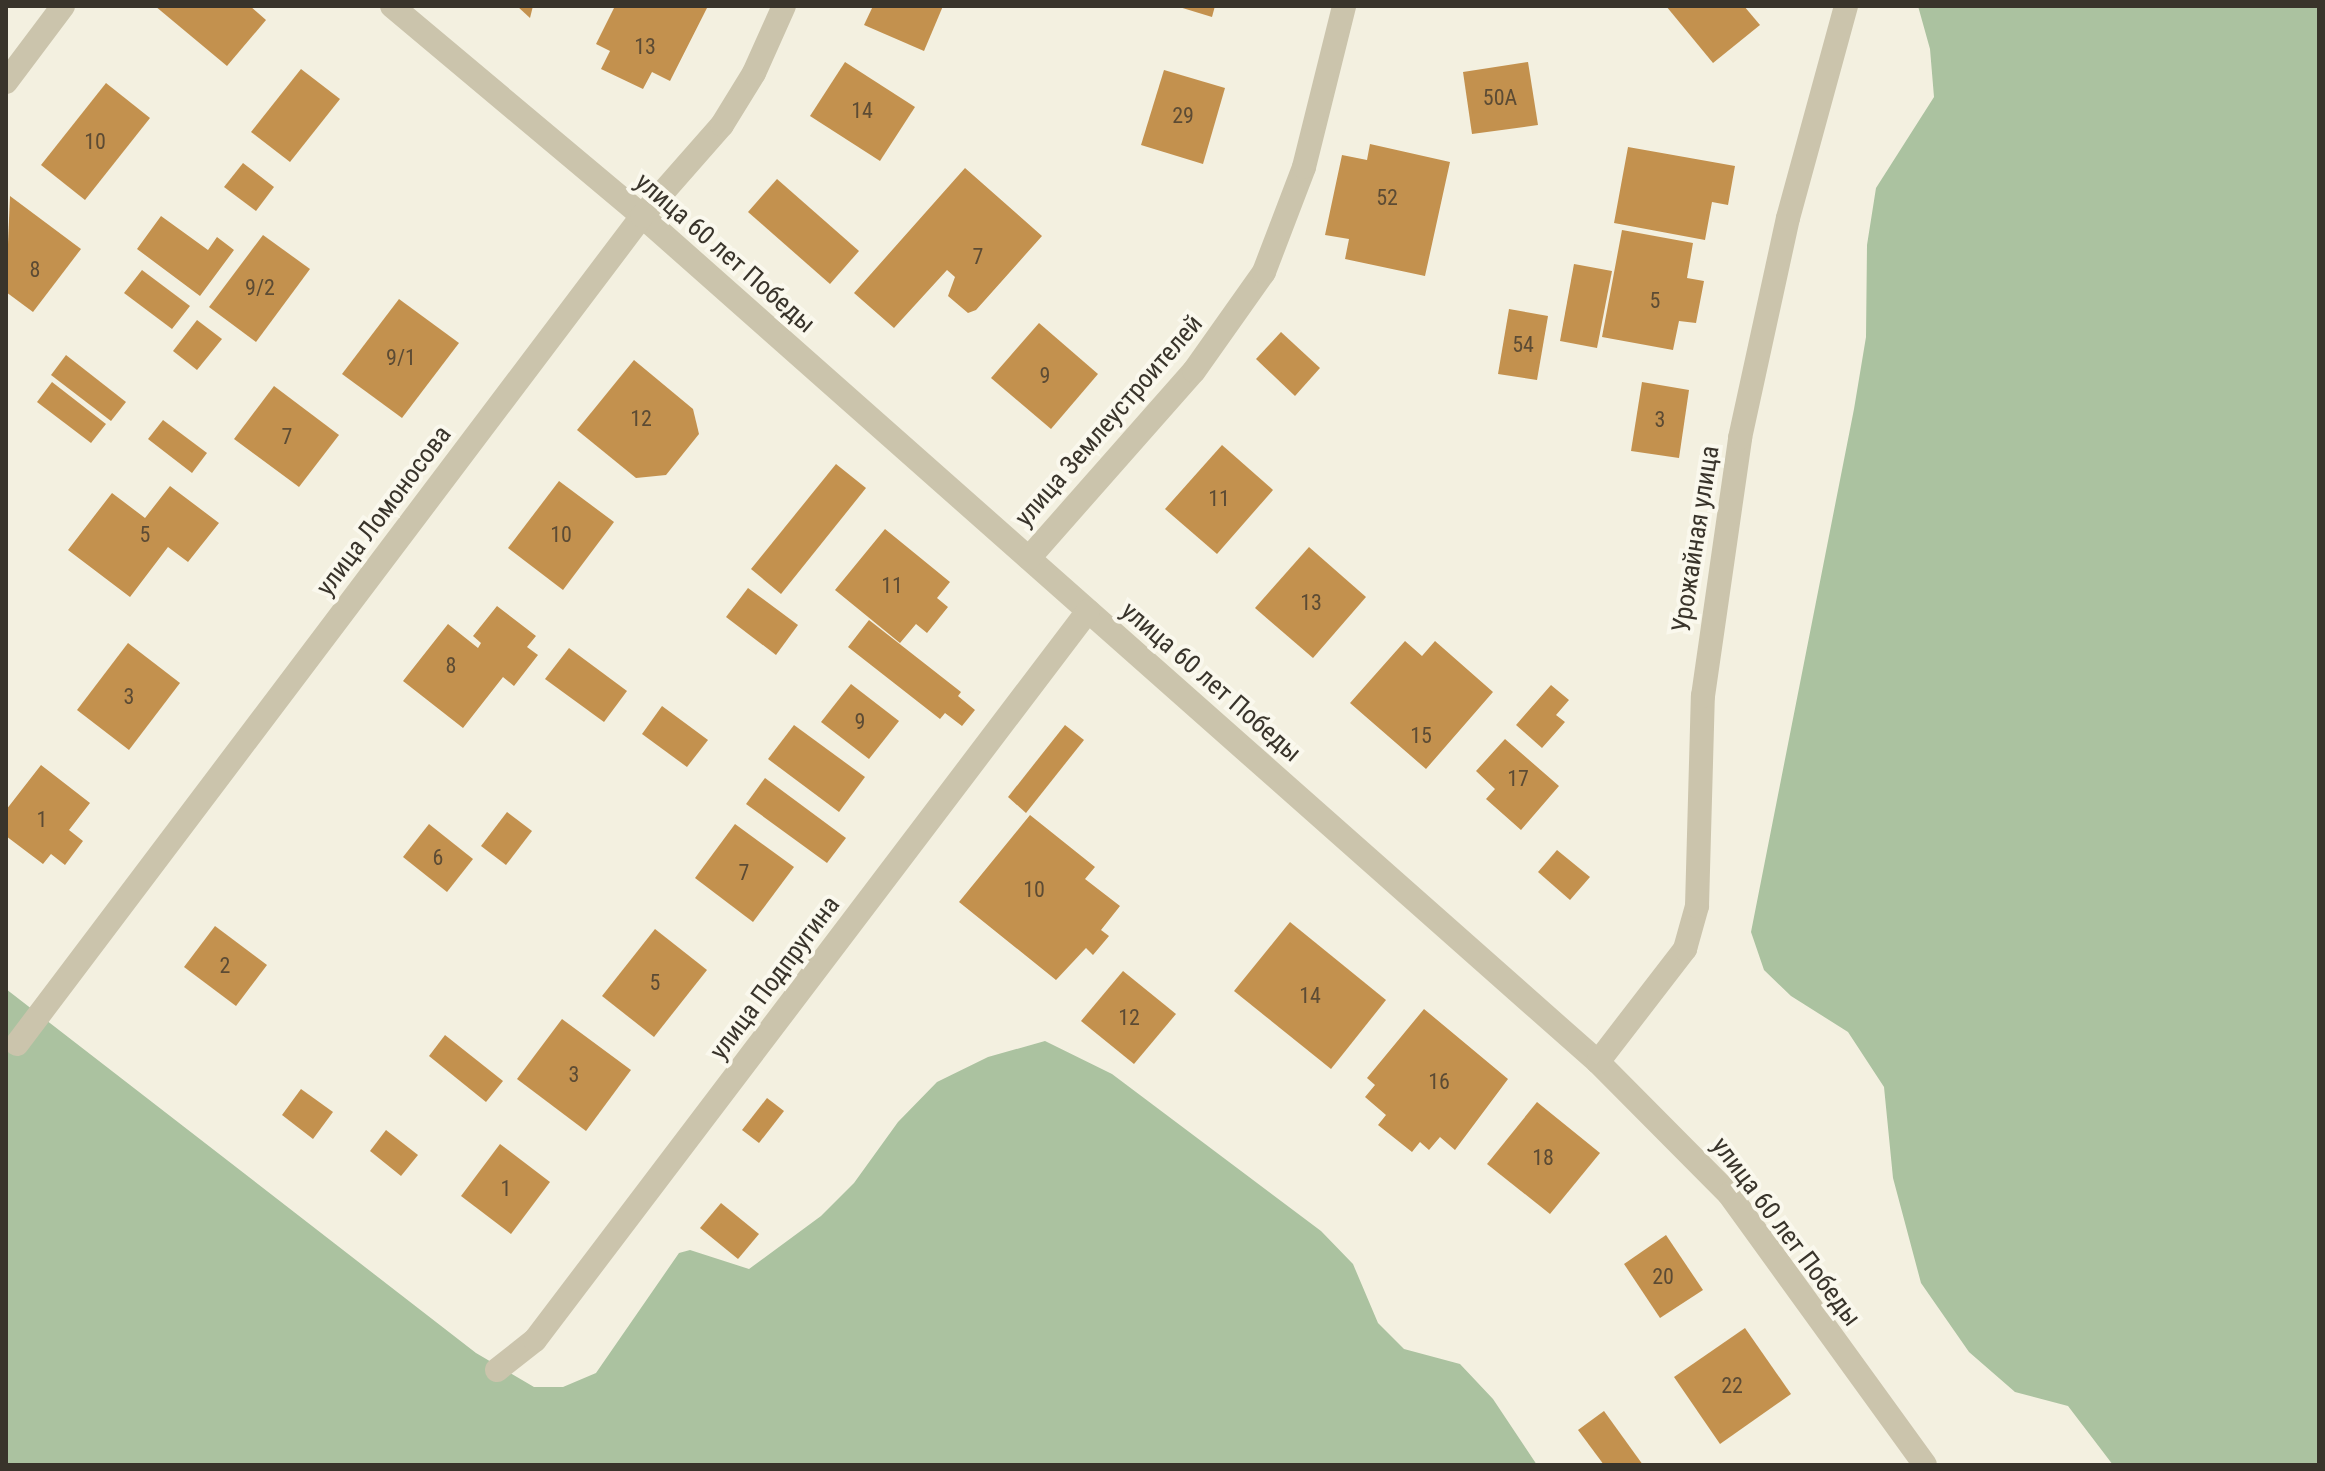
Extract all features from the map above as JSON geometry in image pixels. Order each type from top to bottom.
[{"type":"street","points":[[6,82],[63,6]]},
{"type":"street","name":"улица 60 лет Победы","points":[[392,6],[642,216],[1598,1062],[1729,1194],[1925,1465]]},
{"type":"street","name":"улица Ломоносова","points":[[17,1044],[642,216],[722,125],[754,73],[784,6]]},
{"type":"street","name":"улица Землеустроителей","points":[[1029,558],[1194,371],[1264,272],[1304,167],[1344,6]]},
{"type":"street","name":"Урожайная улица","points":[[1598,1062],[1685,949],[1697,906],[1703,696],[1737,454],[1788,218],[1846,6]]},
{"type":"street","name":"улица Подпругина","points":[[497,1370],[535,1340],[1088,611]]},
{"type":"green space","points":[[1918,6],[2319,6],[2319,1465],[2113,1465],[2068,1406],[2015,1392],[1969,1352],[1921,1283],[1893,1178],[1884,1087],[1848,1032],[1791,996],[1764,970],[1751,932],[1854,409],[1866,337],[1867,245],[1876,188],[1934,97],[1930,49]]},
{"type":"green space","points":[[6,989],[476,1353],[534,1387],[563,1387],[596,1373],[679,1253],[690,1250],[749,1269],[821,1216],[854,1183],[898,1122],[937,1082],[988,1057],[1045,1041],[1112,1074],[1321,1231],[1353,1264],[1378,1323],[1404,1349],[1460,1364],[1493,1399],[1537,1465],[6,1465]]},
{"type":"building","points":[[155,6],[250,6],[266,20],[227,66]]},
{"type":"building","points":[[517,6],[533,6],[530,18]]},
{"type":"building","points":[[615,6],[708,6],[670,81],[652,72],[643,89],[601,69],[610,51],[596,44]]},
{"type":"building","points":[[873,6],[943,6],[924,51],[864,25]]},
{"type":"building","points":[[1176,6],[1215,6],[1212,17]]},
{"type":"building","points":[[1666,6],[1744,6],[1760,25],[1713,63]]},
{"type":"building","points":[[845,62],[915,107],[880,161],[810,116]]},
{"type":"building","points":[[1528,62],[1538,125],[1472,134],[1463,72]]},
{"type":"building","points":[[301,69],[340,99],[290,162],[251,132]]},
{"type":"building","points":[[1164,70],[1225,88],[1203,164],[1141,145]]},
{"type":"building","points":[[106,83],[150,118],[85,200],[41,165]]},
{"type":"building","points":[[1370,144],[1450,162],[1425,276],[1345,259],[1349,239],[1325,235],[1342,155],[1367,160]]},
{"type":"building","points":[[1628,147],[1735,166],[1728,205],[1712,202],[1705,240],[1614,223]]},
{"type":"building","points":[[243,163],[274,187],[256,211],[224,187]]},
{"type":"building","points":[[965,168],[1042,236],[976,310],[968,313],[948,296],[955,277],[947,270],[894,328],[854,293]]},
{"type":"building","points":[[777,179],[859,251],[830,284],[748,212]]},
{"type":"building","points":[[10,196],[81,249],[33,312],[6,292]]},
{"type":"building","points":[[161,216],[208,250],[217,237],[234,250],[200,296],[137,249]]},
{"type":"building","points":[[1622,230],[1693,243],[1687,278],[1704,281],[1696,323],[1679,321],[1673,350],[1602,337]]},
{"type":"building","points":[[263,235],[310,269],[256,342],[209,307]]},
{"type":"building","points":[[1574,264],[1612,271],[1597,348],[1560,341]]},
{"type":"building","points":[[142,270],[190,306],[172,329],[124,293]]},
{"type":"building","points":[[399,299],[459,343],[402,418],[342,374]]},
{"type":"building","points":[[1509,309],[1548,316],[1537,380],[1498,374]]},
{"type":"building","points":[[197,320],[222,339],[197,370],[173,351]]},
{"type":"building","points":[[1039,323],[1098,374],[1051,429],[991,378]]},
{"type":"building","points":[[1281,332],[1320,368],[1295,396],[1256,359]]},
{"type":"building","points":[[66,355],[126,402],[111,421],[51,375]]},
{"type":"building","points":[[634,360],[693,409],[699,434],[666,475],[636,478],[577,430]]},
{"type":"building","points":[[52,382],[106,424],[91,443],[37,402]]},
{"type":"building","points":[[1642,382],[1689,390],[1679,458],[1631,451]]},
{"type":"building","points":[[274,386],[339,435],[299,487],[234,439]]},
{"type":"building","points":[[163,420],[207,453],[192,473],[148,439]]},
{"type":"building","points":[[1222,445],[1273,490],[1217,554],[1165,509]]},
{"type":"building","points":[[836,464],[866,488],[781,594],[751,569]]},
{"type":"building","points":[[559,481],[614,522],[563,590],[508,548]]},
{"type":"building","points":[[170,486],[219,523],[188,562],[168,547],[130,597],[68,550],[112,493],[145,518]]},
{"type":"building","points":[[885,529],[950,582],[937,598],[948,607],[927,633],[916,624],[900,643],[835,590]]},
{"type":"building","points":[[1309,547],[1366,597],[1313,658],[1255,608]]},
{"type":"building","points":[[748,588],[798,625],[776,655],[726,617]]},
{"type":"building","points":[[497,606],[536,636],[527,647],[538,655],[514,686],[503,677],[463,728],[403,681],[448,624],[478,648],[481,643],[473,636]]},
{"type":"building","points":[[869,620],[961,692],[958,696],[975,710],[962,726],[945,713],[940,719],[848,647]]},
{"type":"building","points":[[1405,641],[1422,656],[1435,641],[1493,692],[1426,769],[1350,703]]},
{"type":"building","points":[[128,643],[180,683],[129,750],[77,710]]},
{"type":"building","points":[[569,648],[627,691],[604,722],[545,679]]},
{"type":"building","points":[[851,684],[899,721],[869,759],[821,722]]},
{"type":"building","points":[[1551,685],[1569,700],[1556,715],[1565,722],[1542,748],[1516,725]]},
{"type":"building","points":[[662,706],[708,740],[687,767],[642,734]]},
{"type":"building","points":[[794,725],[865,777],[839,812],[768,759]]},
{"type":"building","points":[[1065,725],[1084,740],[1026,813],[1008,797]]},
{"type":"building","points":[[1505,739],[1559,786],[1521,830],[1486,799],[1495,789],[1476,771]]},
{"type":"building","points":[[41,765],[90,803],[69,830],[83,841],[65,865],[51,854],[43,864],[6,836],[6,810]]},
{"type":"building","points":[[765,778],[846,838],[827,863],[746,804]]},
{"type":"building","points":[[507,812],[532,831],[506,865],[481,846]]},
{"type":"building","points":[[1030,815],[1095,867],[1085,879],[1120,906],[1101,930],[1109,936],[1093,955],[1086,948],[1056,980],[959,902]]},
{"type":"building","points":[[429,824],[473,859],[447,892],[403,857]]},
{"type":"building","points":[[735,824],[794,867],[753,922],[695,878]]},
{"type":"building","points":[[1557,850],[1590,877],[1570,900],[1538,872]]},
{"type":"building","points":[[1290,922],[1386,1000],[1331,1069],[1234,991]]},
{"type":"building","points":[[215,926],[267,965],[236,1006],[184,967]]},
{"type":"building","points":[[655,929],[707,970],[654,1037],[602,996]]},
{"type":"building","points":[[1123,971],[1176,1014],[1134,1064],[1081,1021]]},
{"type":"building","points":[[1424,1009],[1508,1079],[1455,1150],[1440,1137],[1429,1150],[1420,1142],[1412,1152],[1378,1125],[1386,1115],[1365,1097],[1375,1085],[1367,1078]]},
{"type":"building","points":[[562,1019],[631,1070],[586,1131],[517,1079]]},
{"type":"building","points":[[445,1035],[503,1081],[486,1102],[429,1056]]},
{"type":"building","points":[[301,1089],[333,1112],[313,1139],[282,1115]]},
{"type":"building","points":[[767,1098],[784,1111],[759,1143],[742,1130]]},
{"type":"building","points":[[1537,1102],[1600,1153],[1550,1214],[1487,1164]]},
{"type":"building","points":[[386,1130],[418,1155],[401,1176],[370,1151]]},
{"type":"building","points":[[500,1144],[550,1182],[511,1234],[461,1196]]},
{"type":"building","points":[[721,1203],[759,1234],[738,1259],[700,1228]]},
{"type":"building","points":[[1666,1235],[1703,1290],[1660,1318],[1624,1264]]},
{"type":"building","points":[[1745,1328],[1791,1394],[1720,1444],[1674,1377]]},
{"type":"building","points":[[1604,1411],[1643,1465],[1604,1465],[1578,1430]]}]
